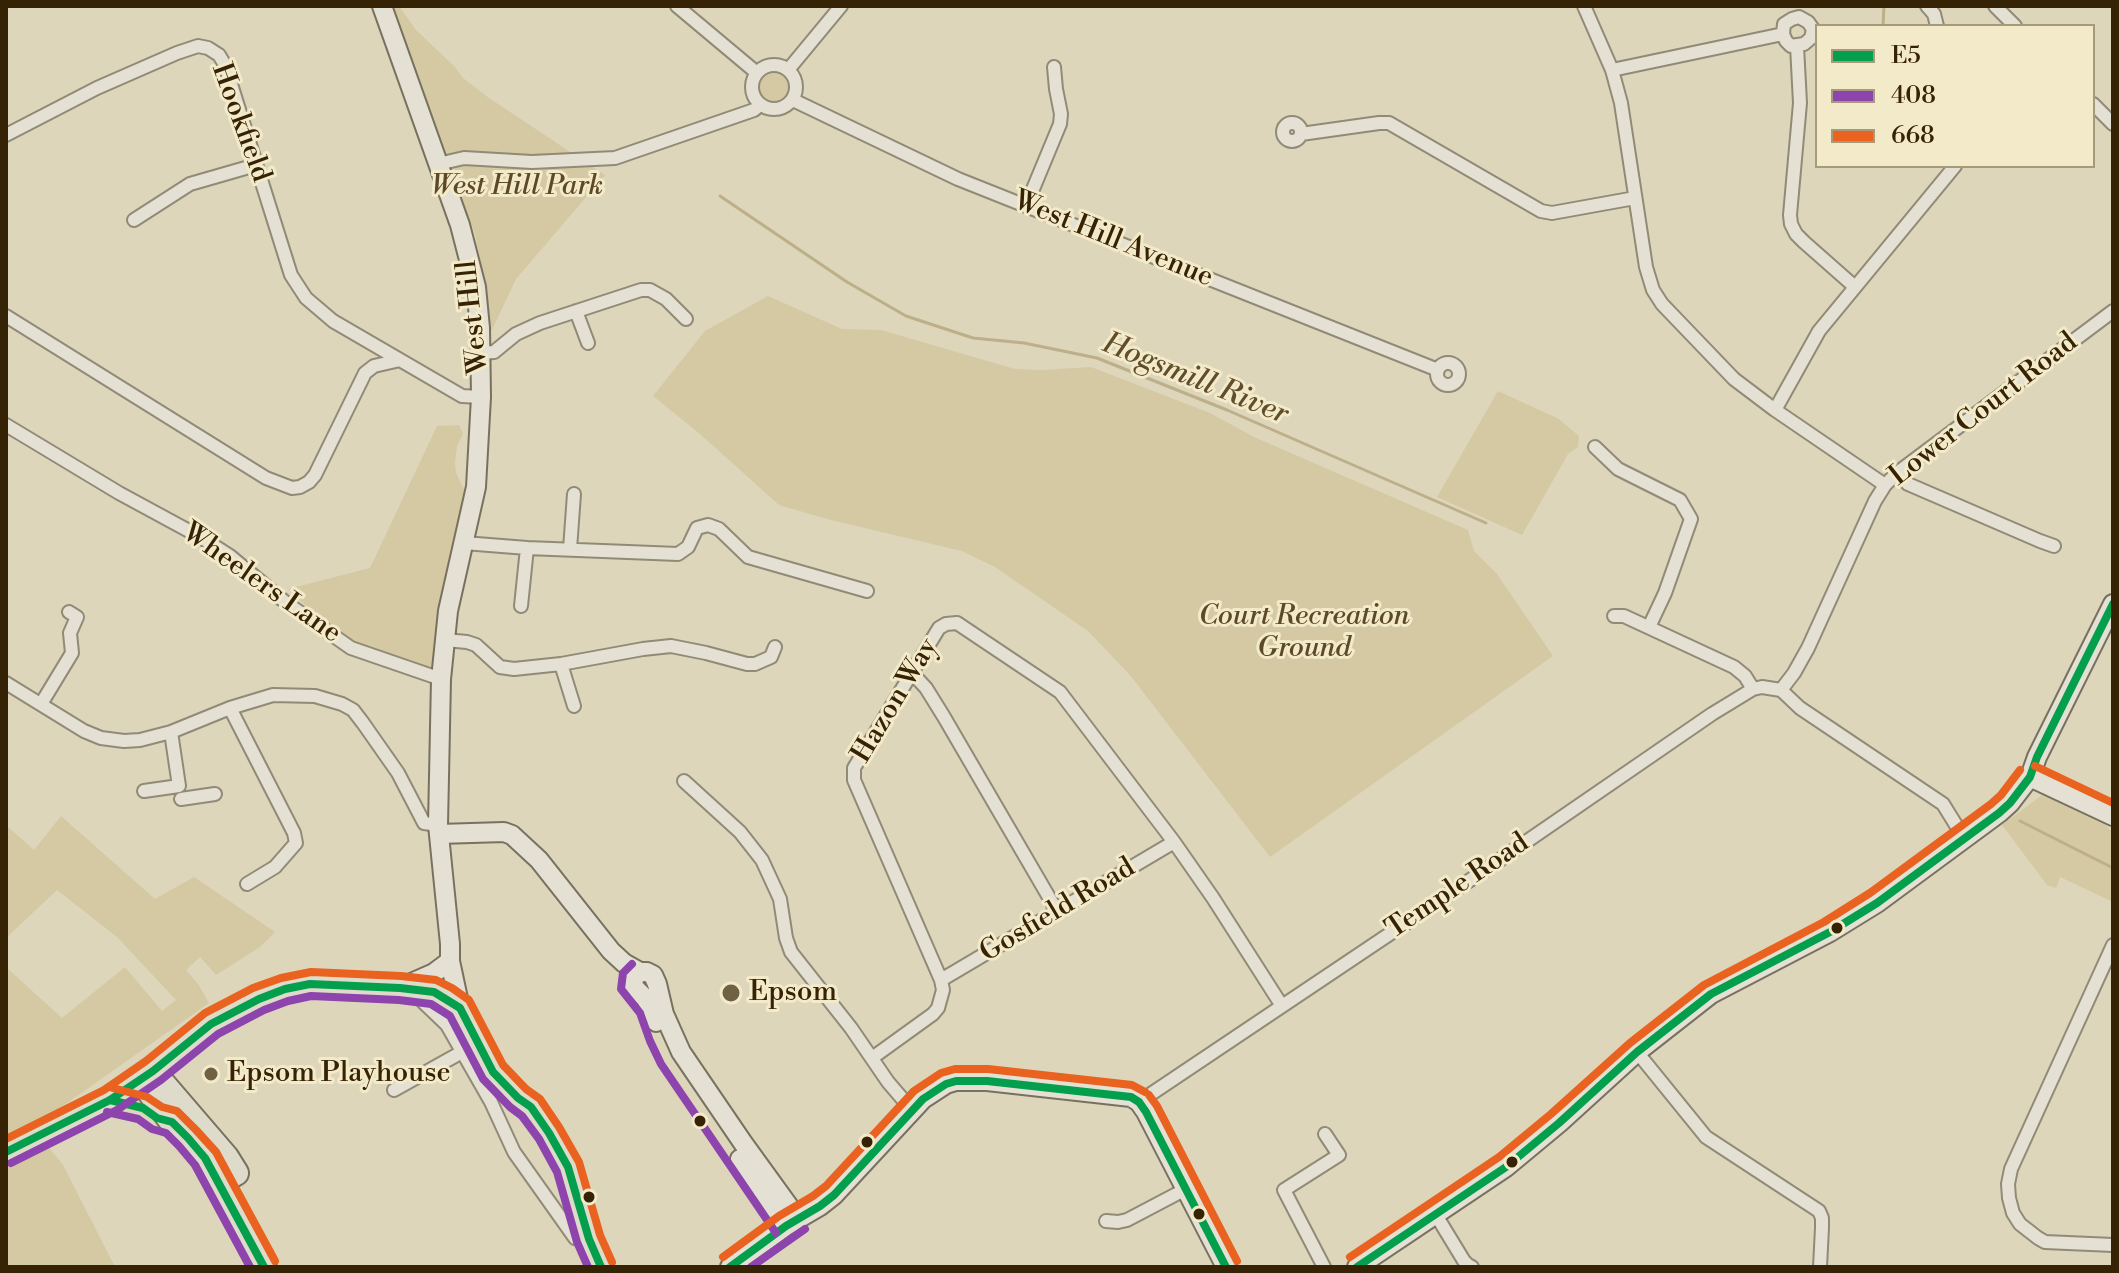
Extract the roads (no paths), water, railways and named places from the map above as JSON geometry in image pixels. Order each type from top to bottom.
[{"type":"highway","points":[[6,1152],[110,1100],[211,1024],[259,999],[310,984],[400,988],[428,997],[446,998],[460,1008],[493,1072],[531,1107],[568,1167],[589,1239],[601,1267]]},
{"type":"highway","points":[[147,1075],[172,1122],[227,1178]]},
{"type":"highway","points":[[147,1075],[226,1157],[227,1178],[264,1267]]},
{"type":"highway","points":[[110,1100],[143,1108],[157,1118],[172,1122]]},
{"type":"main road","name":"West Hill","points":[[382,6],[460,225],[476,287],[482,353],[476,487],[448,611],[441,679],[439,830],[450,965],[460,1008]]},
{"type":"main road","points":[[1357,1267],[1506,1167],[1637,1052],[1711,994],[1830,932],[1877,903],[2010,803],[2030,777],[2113,604]]},
{"type":"main road","points":[[2030,777],[2113,816]]},
{"type":"main road","points":[[439,830],[504,832],[512,835],[539,860],[611,951],[640,972],[634,978],[633,986],[648,1002],[671,1058],[792,1222]]},
{"type":"main road","points":[[400,988],[450,965]]},
{"type":"main road","points":[[428,997],[450,965]]},
{"type":"main road","points":[[730,1267],[834,1195],[912,1110],[937,1089],[956,1081],[1045,1087],[1131,1097],[1139,1102],[1226,1267]]},
{"type":"street","points":[[677,6],[757,73]]},
{"type":"street","points":[[788,70],[841,6]]},
{"type":"street","points":[[1584,6],[1612,70],[1621,103],[1646,267],[1653,290],[1662,304],[1734,379],[1885,485]]},
{"type":"street","points":[[1927,6],[1934,14],[1936,24]]},
{"type":"street","points":[[1995,6],[2013,24]]},
{"type":"street","points":[[1790,13],[1808,22],[1813,29],[1811,38],[1797,46],[1791,46],[1783,34],[1790,13]]},
{"type":"street","points":[[1612,70],[1783,34]]},
{"type":"street","name":"Hookfield","points":[[6,135],[97,88],[198,46],[208,48],[219,55],[225,65],[287,263],[298,287],[318,310],[362,339],[462,396],[481,397]]},
{"type":"street","points":[[1797,46],[1800,103],[1791,224],[1804,242],[1855,287]]},
{"type":"street","points":[[775,65],[788,70],[796,81],[793,100],[782,109],[774,110],[760,105],[752,86],[757,73],[762,68],[775,65]]},
{"type":"street","points":[[1026,206],[1060,124],[1054,67]]},
{"type":"street","name":"West Hill Avenue","points":[[793,100],[943,173],[1438,370]]},
{"type":"street","points":[[438,164],[464,158],[532,162],[615,158],[754,110],[760,105]]},
{"type":"street","points":[[2095,106],[2113,124]]},
{"type":"street","points":[[1301,134],[1389,123],[1541,211],[1552,213],[1635,198]]},
{"type":"street","points":[[134,220],[184,187],[256,165]]},
{"type":"street","points":[[1775,410],[1819,331],[1953,168]]},
{"type":"street","points":[[482,353],[494,352],[516,334],[540,323],[630,292],[650,290],[666,299],[686,319]]},
{"type":"street","points":[[576,311],[588,343]]},
{"type":"street","name":"Lower Court Road","points":[[1781,690],[1808,648],[1885,485],[2113,311]]},
{"type":"street","points":[[6,316],[266,478],[292,488],[309,482],[315,475],[365,373],[367,362],[362,339]]},
{"type":"street","points":[[365,373],[374,366],[400,360]]},
{"type":"street","name":"Wheelers Lane","points":[[6,425],[230,556],[285,602],[351,648],[441,679]]},
{"type":"street","points":[[1595,447],[1618,469],[1680,500],[1691,519],[1665,593],[1649,627]]},
{"type":"street","points":[[1897,473],[1908,484],[2054,546]]},
{"type":"street","points":[[570,549],[574,494]]},
{"type":"street","points":[[464,543],[678,554],[688,547],[697,528],[708,525],[719,529],[748,557],[867,591]]},
{"type":"street","points":[[521,606],[527,548]]},
{"type":"street","points":[[41,704],[72,653],[70,633],[77,617],[69,612]]},
{"type":"street","points":[[1614,616],[1624,616],[1734,667],[1745,676],[1753,689],[1781,690],[1800,708],[1943,804],[1964,838]]},
{"type":"street","name":"Hazon Way","points":[[941,980],[854,780],[854,768],[939,628],[957,623],[1060,692],[1174,842],[1282,1006]]},
{"type":"street","points":[[445,640],[476,645],[500,667],[514,669],[671,646],[755,664],[771,657],[775,647]]},
{"type":"street","points":[[561,664],[574,706]]},
{"type":"street","points":[[913,674],[944,717],[1057,911]]},
{"type":"street","points":[[6,683],[84,731],[101,738],[124,741],[176,730],[273,695],[315,696],[342,704],[353,710],[398,773],[424,823],[439,830]]},
{"type":"street","name":"Temple Road","points":[[1139,1102],[1720,708],[1753,689]]},
{"type":"street","points":[[230,708],[294,833],[296,843],[275,867],[247,884]]},
{"type":"street","points":[[176,730],[181,797]]},
{"type":"street","points":[[684,781],[740,832],[762,860],[780,899],[791,952],[912,1110]]},
{"type":"street","points":[[144,791],[181,797],[215,794]]},
{"type":"street","name":"Gosfield Road","points":[[941,980],[1174,842]]},
{"type":"street","points":[[2113,945],[2011,1169],[2008,1184],[2013,1213],[2020,1224],[2038,1238],[2045,1242],[2113,1245]]},
{"type":"street","points":[[872,1058],[933,1014],[942,999],[941,980]]},
{"type":"street","points":[[428,997],[491,1102],[514,1152],[575,1238]]},
{"type":"street","points":[[394,1090],[462,1052]]},
{"type":"street","points":[[1637,1052],[1706,1137],[1819,1211],[1822,1218],[1820,1267]]},
{"type":"street","points":[[1324,1267],[1284,1190],[1339,1155],[1325,1134]]},
{"type":"street","points":[[1106,1221],[1127,1220],[1186,1189]]},
{"type":"street","points":[[1436,1215],[1464,1261],[1472,1267]]},
{"type":"waterway","points":[[1883,24],[1884,6]]},
{"type":"waterway","name":"Hogsmill River","points":[[720,196],[847,282],[906,316],[973,338],[1024,343],[1097,358],[1227,410],[1486,523]]},
{"type":"waterway","name":"Hogsmill River","points":[[2020,821],[2113,868]]},
{"type":"place","name":"Epsom","points":[[731,993]]},
{"type":"place","name":"Epsom Playhouse","points":[[211,1074]]},
{"type":"park label","name":"West Hill Park","points":[[517,187]]},
{"type":"park label","name":"Court Recreation Ground","points":[[1304,633]]}]
